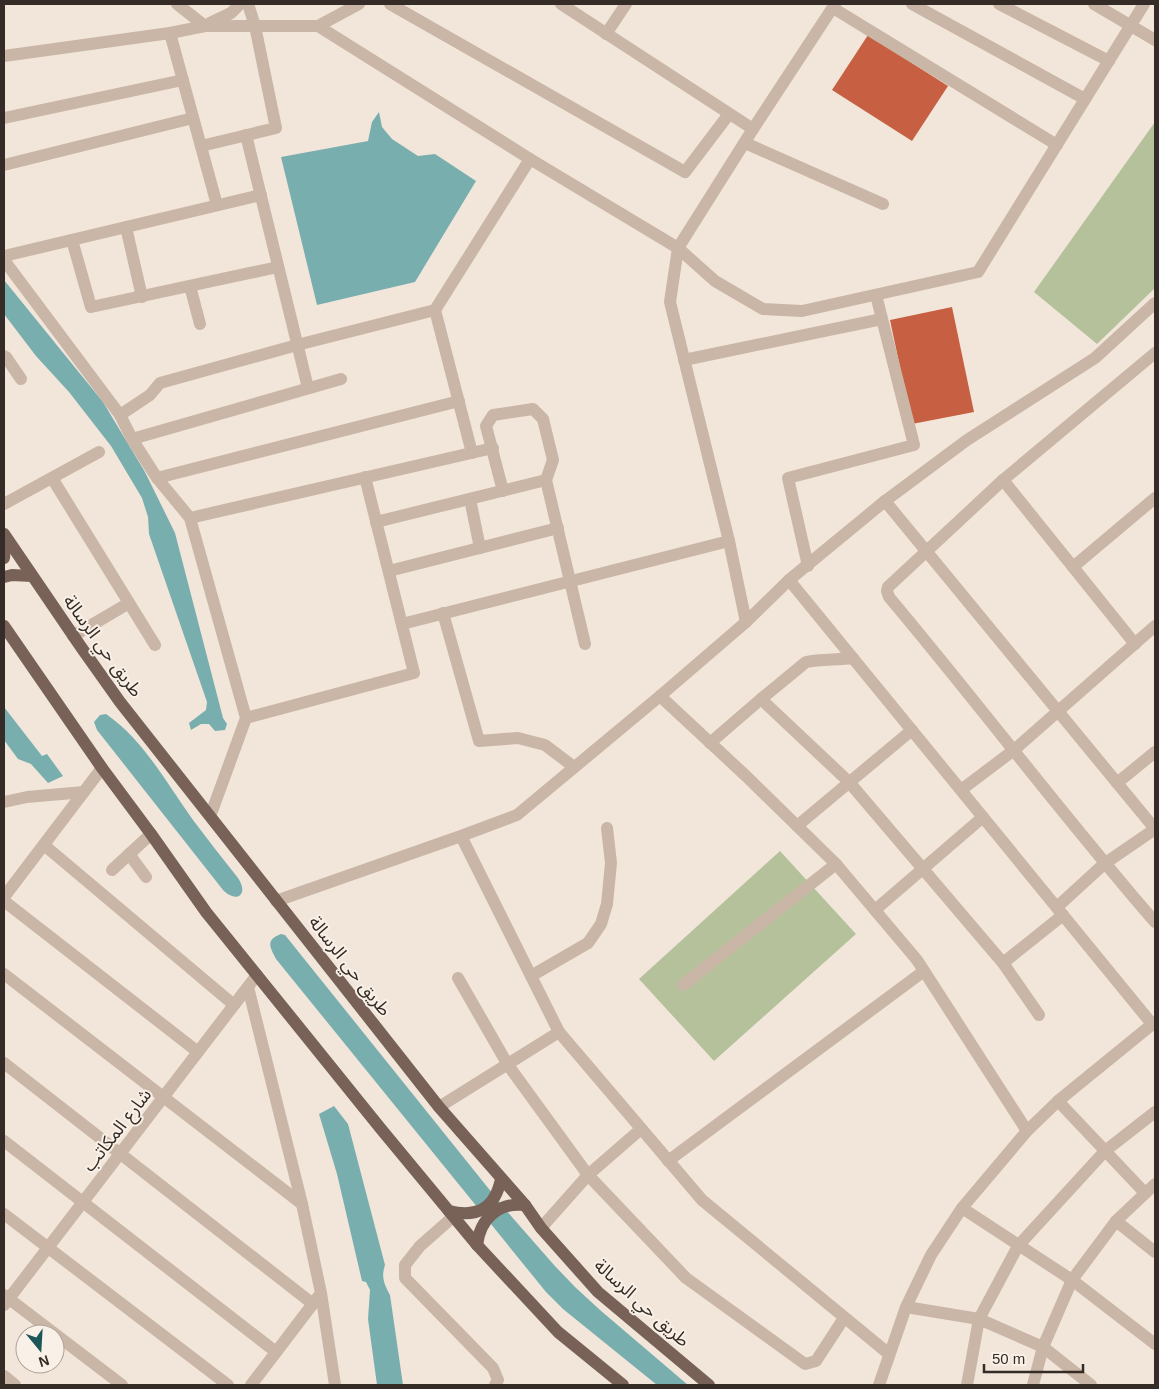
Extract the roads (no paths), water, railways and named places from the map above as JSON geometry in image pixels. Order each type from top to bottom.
[{"type":"main road","points":[[4,558],[5,536]]},
{"type":"main road","name":"طريق حي الرسالة","points":[[5,536],[120,702],[211,814],[276,901],[500,1183],[525,1205],[541,1228],[598,1292],[709,1385]]},
{"type":"main road","points":[[4,577],[12,575],[32,576]]},
{"type":"main road","points":[[4,626],[102,768],[206,912],[374,1121],[456,1214],[477,1245],[558,1332],[623,1385]]},
{"type":"main road","points":[[456,1214],[477,1212],[487,1206],[494,1198],[500,1183]]},
{"type":"main road","points":[[477,1245],[481,1228],[496,1210],[511,1204],[525,1205]]},
{"type":"street","points":[[177,4],[205,26]]},
{"type":"street","points":[[205,26],[231,13],[240,4]]},
{"type":"street","points":[[201,146],[276,128],[255,26],[248,4]]},
{"type":"street","points":[[390,4],[685,172],[729,114]]},
{"type":"street","points":[[561,4],[729,114],[754,128]]},
{"type":"street","points":[[606,34],[626,4]]},
{"type":"street","points":[[912,4],[1085,100]]},
{"type":"street","points":[[999,4],[1109,61]]},
{"type":"street","points":[[1094,4],[1155,40]]},
{"type":"street","points":[[318,26],[530,159],[678,248],[715,281],[763,309],[802,311],[978,272],[1144,4]]},
{"type":"street","points":[[4,56],[170,33],[205,26],[318,26],[354,5]]},
{"type":"street","points":[[746,622],[729,541],[670,302],[678,248],[744,143],[834,6],[1057,145]]},
{"type":"street","points":[[170,33],[218,205]]},
{"type":"street","points":[[4,118],[183,80]]},
{"type":"street","points":[[4,165],[194,118]]},
{"type":"street","points":[[246,135],[308,388]]},
{"type":"street","points":[[744,143],[883,204]]},
{"type":"street","points":[[120,415],[150,395],[160,383],[297,345],[435,310],[530,159]]},
{"type":"street","points":[[4,256],[261,195]]},
{"type":"street","points":[[126,227],[142,296]]},
{"type":"street","points":[[72,240],[91,307],[278,267]]},
{"type":"street","points":[[4,260],[120,415],[132,439],[157,478],[190,518],[246,718],[211,814]]},
{"type":"street","points":[[190,286],[200,324]]},
{"type":"street","points":[[808,566],[788,478],[914,446],[876,295]]},
{"type":"street","points":[[276,901],[517,815],[660,696],[746,622],[789,580],[885,501],[967,440],[1095,358],[1155,302]]},
{"type":"street","points":[[435,310],[472,453]]},
{"type":"street","points":[[684,360],[882,319]]},
{"type":"street","points":[[4,356],[21,379]]},
{"type":"street","points":[[1153,359],[1003,480],[888,586],[887,591],[889,597],[1104,864],[1155,922]]},
{"type":"street","points":[[132,439],[341,379]]},
{"type":"street","points":[[157,478],[459,402]]},
{"type":"street","points":[[503,491],[486,426],[493,415],[533,408],[543,419],[553,460],[546,480],[585,644]]},
{"type":"street","points":[[190,518],[493,448]]},
{"type":"street","points":[[4,504],[98,452]]},
{"type":"street","points":[[52,478],[155,645]]},
{"type":"street","points":[[246,718],[414,672],[365,478]]},
{"type":"street","points":[[376,522],[546,480]]},
{"type":"street","points":[[1003,480],[1135,644]]},
{"type":"street","points":[[1073,566],[1155,498]]},
{"type":"street","points":[[470,499],[480,548]]},
{"type":"street","points":[[885,501],[1155,829],[1104,864],[1060,911],[1003,963]]},
{"type":"street","points":[[388,571],[558,528]]},
{"type":"street","points":[[402,624],[729,541]]},
{"type":"street","points":[[789,580],[960,790],[1154,1023],[1058,1100],[1027,1131],[962,1208],[931,1255],[906,1307],[879,1385]]},
{"type":"street","points":[[73,636],[129,603]]},
{"type":"street","points":[[442,614],[479,742],[518,738],[545,745],[574,767]]},
{"type":"street","points":[[960,790],[1014,750],[1155,626]]},
{"type":"street","points":[[710,743],[806,662],[853,658]]},
{"type":"street","points":[[660,696],[836,864],[917,960],[1027,1131]]},
{"type":"street","points":[[761,699],[849,782],[1003,963],[1039,1015]]},
{"type":"street","points":[[797,826],[912,730]]},
{"type":"street","points":[[1117,783],[1155,752]]},
{"type":"street","points":[[4,897],[102,768]]},
{"type":"street","points":[[4,802],[27,797],[84,792]]},
{"type":"street","points":[[874,910],[983,817]]},
{"type":"street","points":[[531,976],[588,943],[601,924],[607,904],[611,863],[607,828]]},
{"type":"street","points":[[112,870],[151,834]]},
{"type":"street","points":[[461,836],[560,1032],[702,1200],[889,1354]]},
{"type":"street","points":[[44,845],[234,1005]]},
{"type":"street","points":[[129,854],[146,877]]},
{"type":"street","points":[[683,986],[836,864]]},
{"type":"street","points":[[4,901],[198,1052]]},
{"type":"street","points":[[668,1161],[924,971]]},
{"type":"street","points":[[4,974],[302,1204]]},
{"type":"street","name":"شارع المكاتب","points":[[5,1299],[48,1248],[257,975]]},
{"type":"street","points":[[458,978],[508,1065],[588,1175],[686,1278],[805,1364],[816,1361],[844,1318]]},
{"type":"street","points":[[248,987],[302,1204],[321,1294],[335,1385]]},
{"type":"street","points":[[439,1108],[560,1032]]},
{"type":"street","points":[[4,1063],[313,1304]]},
{"type":"street","points":[[1058,1100],[1145,1193]]},
{"type":"street","points":[[967,1385],[979,1319],[1018,1246],[1105,1151],[1155,1112]]},
{"type":"street","points":[[541,1228],[588,1175],[642,1129]]},
{"type":"street","points":[[4,1141],[276,1352]]},
{"type":"street","points":[[1033,1385],[1044,1346],[1072,1280],[1116,1221],[1155,1184]]},
{"type":"street","points":[[962,1208],[1072,1280],[1155,1344]]},
{"type":"street","points":[[4,1214],[228,1385]]},
{"type":"street","points":[[456,1214],[420,1246],[405,1265],[405,1278],[493,1368],[498,1380],[495,1385]]},
{"type":"street","points":[[1116,1221],[1155,1252]]},
{"type":"street","points":[[251,1385],[321,1294]]},
{"type":"street","points":[[5,1299],[122,1385]]},
{"type":"street","points":[[906,1307],[979,1319],[1044,1346],[1092,1385]]},
{"type":"street","points":[[4,1376],[16,1385]]},
{"type":"water","points":[[379,112],[382,127],[392,139],[418,156],[435,154],[476,181],[415,282],[317,305],[281,157],[368,141],[372,122]]},
{"type":"water","points":[[4,280],[103,402],[145,472],[175,533],[223,718],[227,724],[225,730],[215,731],[209,724],[201,724],[191,730],[189,723],[206,710],[207,702],[149,534],[148,517],[142,498],[111,446],[69,392],[36,356],[4,314]]},
{"type":"water","points":[[4,707],[42,756],[47,754],[63,776],[48,783],[31,764],[18,759],[4,740]]},
{"type":"water","points":[[106,714],[132,736],[154,763],[193,820],[238,878],[242,889],[240,895],[237,897],[233,896],[223,890],[97,730],[94,722],[100,715]]},
{"type":"water","points":[[285,935],[505,1209],[554,1265],[600,1310],[688,1385],[657,1385],[563,1309],[546,1292],[276,959],[270,944],[276,936]]},
{"type":"water","points":[[334,1106],[348,1124],[385,1265],[384,1280],[390,1295],[403,1385],[377,1385],[368,1319],[370,1290],[366,1282],[362,1281],[337,1174],[319,1114]]}]
